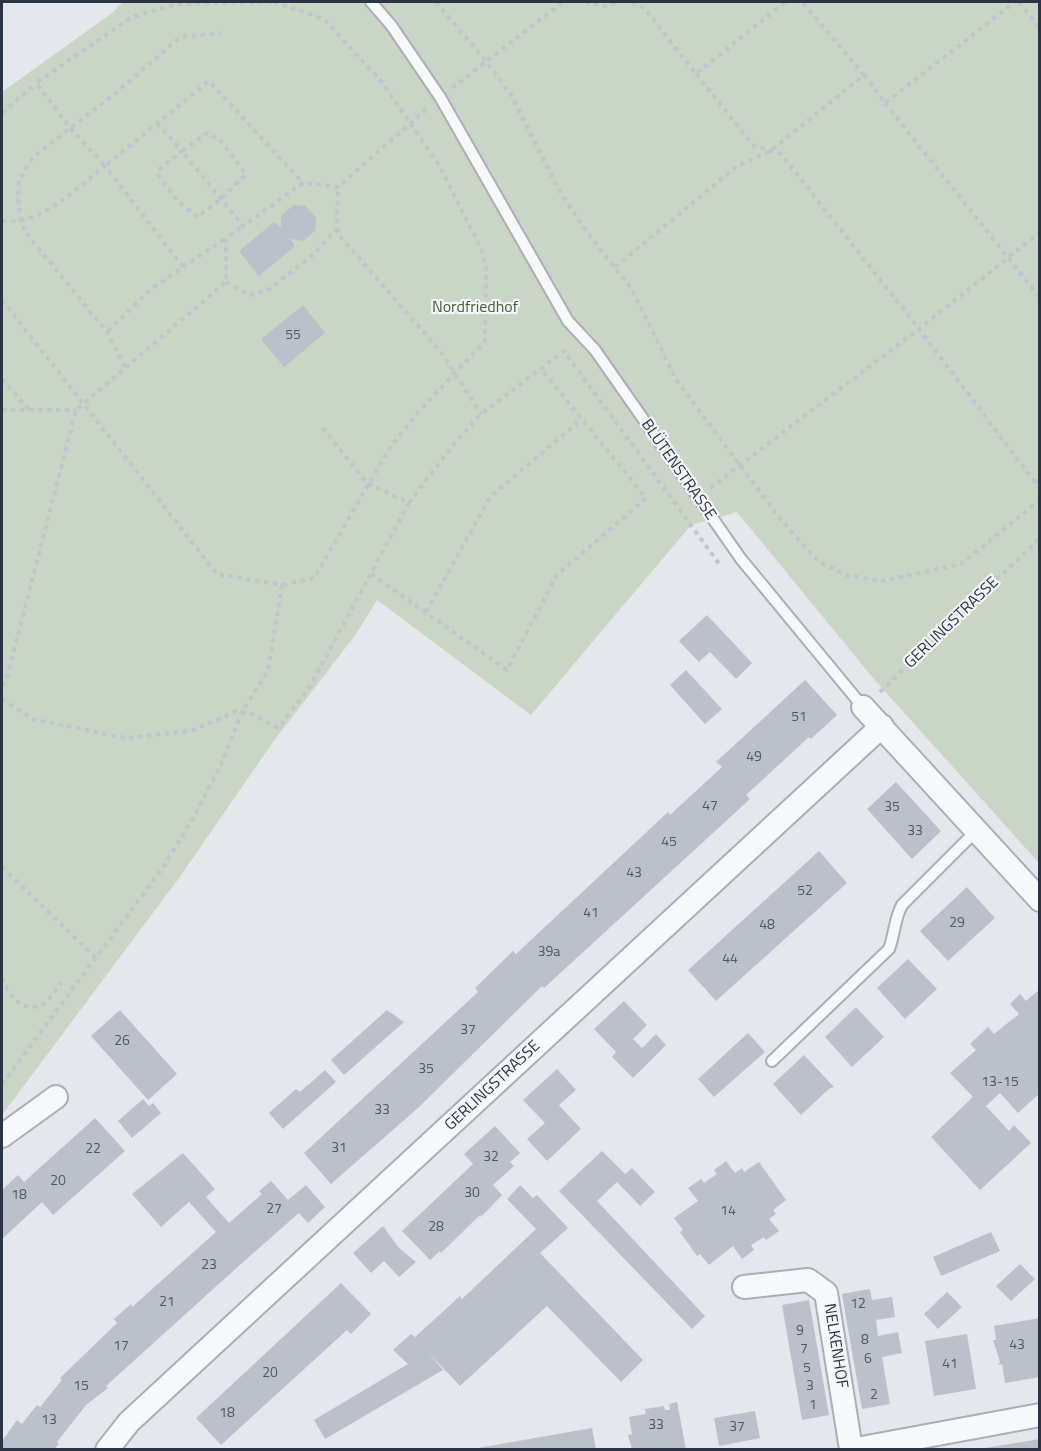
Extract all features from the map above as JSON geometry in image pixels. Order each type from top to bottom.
[{"type":"street","name":"BLÜTENSTRASSE","points":[[863,707],[1040,900]]},
{"type":"street","name":"GERLINGSTRASSE","points":[[107,1449],[129,1422],[882,726]]},
{"type":"street","points":[[2,1136],[56,1097]]},
{"type":"street","name":"NELKENHOF","points":[[744,1287],[808,1280],[826,1293],[851,1449]]},
{"type":"street","points":[[851,1449],[1040,1415]]},
{"type":"lane","name":"BLÜTENSTRASSE","points":[[371,2],[391,25],[440,97],[568,321],[595,350],[741,559],[863,707]]},
{"type":"lane","points":[[772,1060],[890,950],[896,932],[894,920],[902,905],[977,830]]},
{"type":"path","points":[[2,113],[36,83],[132,17],[177,4],[273,2],[324,19],[381,81],[439,165],[481,248],[486,267],[485,341],[389,449],[367,483],[314,578],[282,585],[217,574],[82,405],[2,300]]},
{"type":"path","points":[[436,2],[486,61],[522,115],[559,190],[631,288],[677,381],[781,520],[818,561],[846,575],[882,581],[961,564],[1040,500]]},
{"type":"path","points":[[481,414],[455,374],[401,304],[339,235],[337,228],[338,187],[440,97],[563,2]]},
{"type":"path","points":[[585,2],[604,6],[618,2]]},
{"type":"path","points":[[632,2],[645,9],[753,145],[781,154],[919,329],[1040,489]]},
{"type":"path","points":[[696,74],[785,2]]},
{"type":"path","points":[[802,2],[864,75],[1040,298]]},
{"type":"path","points":[[885,103],[1017,2],[1040,29]]},
{"type":"path","points":[[125,367],[107,332],[47,262],[26,233],[21,221],[20,180],[33,157],[116,93],[180,37],[221,33]]},
{"type":"path","points":[[615,267],[737,166],[770,151],[864,75]]},
{"type":"path","points":[[2,221],[21,221],[48,209],[105,166],[209,81],[303,183],[338,187]]},
{"type":"path","points":[[36,83],[70,128],[105,166],[183,267]]},
{"type":"path","points":[[157,123],[243,226]]},
{"type":"path","points":[[207,133],[221,141],[246,174],[221,199],[197,217],[179,202],[158,175],[161,167],[207,133]]},
{"type":"path","points":[[107,332],[150,290],[303,183]]},
{"type":"path","points":[[225,282],[250,295],[270,289],[314,254],[337,228]]},
{"type":"path","points":[[698,498],[739,464],[919,329],[1040,232]]},
{"type":"path","points":[[2,685],[6,681],[76,410],[225,282],[226,238]]},
{"type":"path","points":[[2,699],[32,719],[126,738],[191,731],[237,711],[252,714],[278,728],[309,688],[409,503],[453,445],[481,414],[542,370],[564,351],[720,565]]},
{"type":"path","points":[[371,574],[507,670],[557,575],[646,498],[542,370]]},
{"type":"path","points":[[2,379],[29,410]]},
{"type":"path","points":[[2,410],[76,410]]},
{"type":"path","points":[[426,612],[490,497],[582,420]]},
{"type":"path","points":[[322,427],[367,483],[409,503]]},
{"type":"path","points":[[1034,483],[1040,479]]},
{"type":"path","name":"GERLINGSTRASSE","points":[[863,707],[1040,538]]},
{"type":"path","points":[[2,1084],[164,866],[197,811],[222,763],[243,712],[268,671],[282,585]]},
{"type":"path","points":[[2,867],[95,957]]},
{"type":"path","points":[[2,978],[8,994],[16,1002],[27,1006],[36,1006],[47,1001],[62,983]]},
{"type":"green space","name":"Nordfriedhof","points":[[123,2],[1039,2],[1039,863],[873,678],[737,512],[691,525],[531,715],[377,600],[356,634],[273,742],[179,878],[2,1115],[2,92],[112,13]]},
{"type":"building","points":[[294,205],[306,206],[316,218],[316,230],[303,241],[290,239],[295,246],[259,276],[239,251],[274,222],[281,227],[281,215]]},
{"type":"building","points":[[303,305],[325,333],[284,367],[261,339]]},
{"type":"building","points":[[707,615],[752,663],[736,679],[710,652],[699,662],[679,641]]},
{"type":"building","points":[[686,670],[722,709],[705,724],[670,685]]},
{"type":"building","points":[[805,680],[837,715],[811,739],[809,737],[746,795],[750,799],[544,988],[542,986],[418,1108],[331,1184],[304,1153],[478,992],[475,988],[513,951],[516,954],[668,812],[670,815],[722,767],[716,762]]},
{"type":"building","points":[[896,782],[941,831],[912,859],[867,809]]},
{"type":"building","points":[[819,851],[847,883],[716,1001],[688,970]]},
{"type":"building","points":[[967,887],[995,918],[948,961],[920,931]]},
{"type":"building","points":[[908,959],[937,989],[905,1019],[877,988]]},
{"type":"building","points":[[1040,989],[1040,1093],[1018,1113],[1000,1093],[986,1106],[1009,1131],[1014,1125],[1031,1143],[980,1190],[931,1137],[973,1097],[950,1073],[976,1050],[970,1044],[988,1027],[994,1034],[1019,1014],[1010,1004],[1020,994],[1026,1001]]},
{"type":"building","points":[[624,1001],[647,1025],[633,1039],[642,1048],[656,1034],[666,1045],[633,1078],[612,1057],[616,1052],[594,1029]]},
{"type":"building","points":[[856,1007],[884,1037],[852,1067],[825,1037]]},
{"type":"building","points":[[120,1010],[177,1074],[148,1100],[91,1036]]},
{"type":"building","points":[[387,1010],[404,1022],[344,1075],[331,1060]]},
{"type":"building","points":[[748,1033],[765,1052],[714,1097],[698,1079]]},
{"type":"building","points":[[804,1055],[834,1087],[830,1088],[801,1115],[773,1084]]},
{"type":"building","points":[[557,1069],[576,1090],[559,1105],[581,1129],[547,1161],[527,1139],[545,1123],[523,1100]]},
{"type":"building","points":[[325,1070],[336,1082],[283,1129],[269,1113],[296,1089],[300,1092]]},
{"type":"building","points":[[143,1099],[149,1106],[153,1103],[161,1113],[132,1138],[118,1121]]},
{"type":"building","points":[[95,1118],[125,1151],[53,1215],[42,1202],[2,1239],[2,1190],[18,1175],[24,1182]]},
{"type":"building","points":[[495,1126],[520,1153],[510,1162],[514,1166],[493,1185],[502,1195],[481,1217],[480,1215],[441,1253],[440,1251],[430,1260],[402,1231],[473,1164],[464,1154]]},
{"type":"building","points":[[602,1151],[625,1174],[632,1168],[655,1192],[640,1206],[617,1182],[597,1201],[705,1316],[692,1329],[559,1191]]},
{"type":"building","points":[[183,1153],[215,1189],[206,1197],[229,1223],[262,1194],[259,1191],[271,1181],[288,1200],[306,1185],[325,1207],[308,1223],[299,1213],[242,1263],[106,1386],[108,1388],[86,1405],[54,1449],[2,1449],[2,1441],[17,1420],[22,1424],[37,1405],[40,1407],[62,1380],[60,1378],[117,1323],[114,1319],[131,1304],[132,1307],[216,1232],[189,1202],[161,1227],[132,1194]]},
{"type":"building","points":[[726,1161],[735,1173],[742,1168],[744,1172],[759,1162],[786,1200],[773,1210],[776,1214],[769,1219],[779,1231],[766,1240],[764,1237],[751,1245],[754,1250],[742,1259],[733,1246],[709,1265],[700,1254],[697,1256],[680,1232],[683,1230],[674,1218],[698,1201],[688,1188],[701,1179],[704,1183],[717,1174],[714,1170]]},
{"type":"building","points":[[520,1185],[533,1198],[537,1195],[568,1228],[540,1253],[643,1360],[621,1382],[547,1306],[460,1386],[428,1352],[443,1370],[325,1439],[314,1420],[408,1364],[393,1350],[411,1334],[415,1337],[460,1296],[462,1299],[536,1229],[507,1199]]},
{"type":"building","points":[[383,1226],[399,1248],[416,1262],[399,1277],[384,1261],[371,1273],[353,1253]]},
{"type":"building","points":[[991,1232],[1000,1251],[941,1276],[933,1257]]},
{"type":"building","points":[[1020,1264],[1035,1279],[1011,1301],[996,1286]]},
{"type":"building","points":[[341,1283],[371,1314],[351,1334],[347,1330],[221,1445],[196,1418]]},
{"type":"building","points":[[870,1289],[872,1300],[892,1297],[895,1317],[876,1320],[878,1336],[898,1332],[902,1353],[882,1357],[890,1404],[862,1409],[842,1294]]},
{"type":"building","points":[[947,1292],[962,1307],[938,1329],[924,1314]]},
{"type":"building","points":[[809,1300],[829,1415],[802,1420],[782,1305]]},
{"type":"building","points":[[1040,1318],[1040,1377],[1005,1383],[1002,1364],[998,1365],[1000,1362],[993,1340],[996,1340],[994,1326]]},
{"type":"building","points":[[967,1334],[976,1389],[934,1396],[925,1341]]},
{"type":"building","points":[[677,1402],[686,1449],[632,1449],[628,1435],[632,1434],[629,1417],[646,1414],[645,1409],[664,1406],[665,1410],[670,1410],[669,1404]]},
{"type":"building","points":[[755,1411],[760,1438],[719,1446],[714,1418]]},
{"type":"building","points":[[592,1428],[596,1449],[478,1449],[478,1448]]},
{"type":"building","points":[[1040,1439],[1040,1449],[985,1449],[985,1448]]}]
